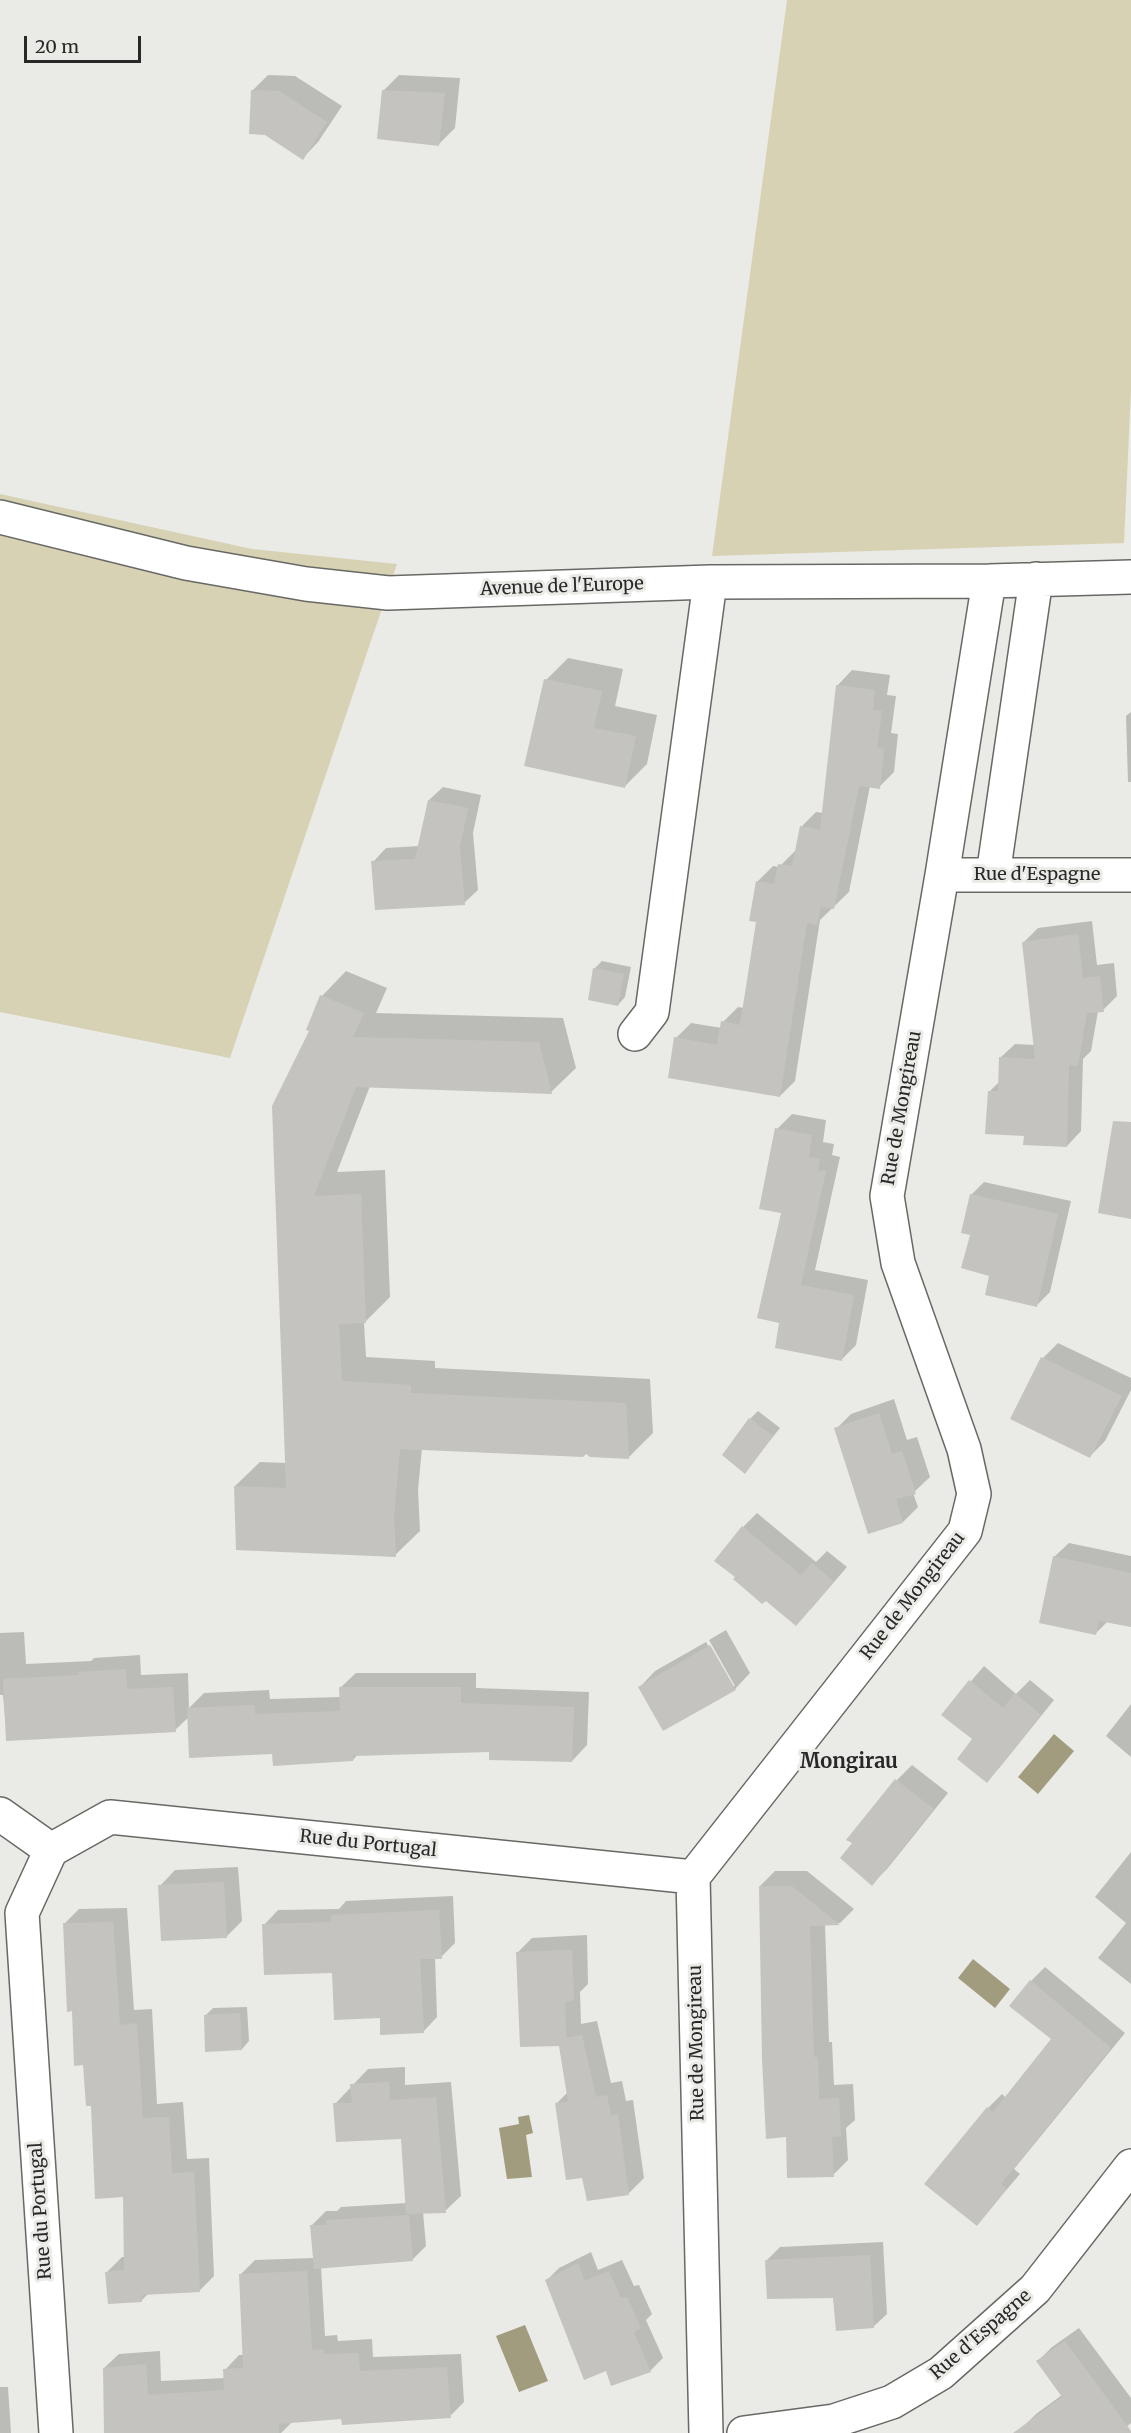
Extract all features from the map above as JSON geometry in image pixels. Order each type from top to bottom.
[{"type":"street","name":"Avenue de l'Europe","points":[[0,517],[186,563],[306,584],[387,593],[710,582],[1131,577]]},
{"type":"street","points":[[993,875],[1036,579]]},
{"type":"street","name":"Rue de Mongireau","points":[[706,2433],[693,1877],[964,1532],[974,1494],[964,1449],[898,1263],[887,1196],[942,875],[989,580]]},
{"type":"street","points":[[635,1034],[652,1012],[710,582]]},
{"type":"street","name":"Rue d'Espagne","points":[[942,875],[1131,875]]},
{"type":"street","points":[[0,1814],[51,1850]]},
{"type":"street","name":"Rue du Portugal","points":[[56,2433],[22,1913],[51,1850],[110,1817],[693,1877]]},
{"type":"street","name":"Rue d'Espagne","points":[[744,2433],[834,2421],[892,2402],[941,2373],[1035,2289],[1131,2166]]},
{"type":"shaded area","points":[[787,0],[1131,0],[1131,390],[1124,543],[712,556]]},
{"type":"shaded area","points":[[0,494],[252,549],[397,564],[230,1058],[0,1012]]},
{"type":"shaded area","points":[[1054,1734],[1074,1751],[1038,1794],[1018,1777]]},
{"type":"shaded area","points":[[973,1959],[1010,1989],[995,2008],[958,1978]]},
{"type":"shaded area","points":[[529,2115],[533,2133],[526,2135],[532,2177],[507,2179],[499,2128],[519,2124],[518,2117]]},
{"type":"shaded area","points":[[525,2325],[548,2381],[519,2392],[496,2336]]},
{"type":"building","points":[[251,90],[279,91],[327,122],[303,160],[265,135],[249,134]]},
{"type":"building","points":[[382,90],[445,93],[439,146],[377,139]]},
{"type":"building","points":[[544,679],[602,691],[594,728],[636,736],[625,788],[524,766]]},
{"type":"building","points":[[836,685],[875,690],[873,710],[882,711],[877,748],[884,749],[880,789],[859,786],[834,909],[821,907],[817,925],[807,923],[780,1097],[668,1078],[674,1037],[717,1045],[721,1021],[740,1025],[756,922],[749,921],[756,881],[774,884],[778,864],[792,866],[800,826],[820,830]]},
{"type":"building","points":[[428,800],[468,808],[460,847],[465,905],[375,910],[371,861],[415,859]]},
{"type":"building","points":[[1078,934],[1083,978],[1100,976],[1104,1012],[1087,1013],[1078,1066],[1069,1065],[1067,1147],[1023,1145],[1024,1136],[985,1134],[988,1091],[998,1091],[999,1057],[1035,1059],[1022,942]]},
{"type":"building","points":[[593,968],[624,974],[618,1006],[588,1000]]},
{"type":"building","points":[[320,995],[364,1013],[353,1037],[539,1042],[552,1094],[356,1087],[314,1196],[361,1194],[366,1323],[339,1324],[342,1381],[411,1385],[411,1393],[626,1403],[629,1459],[590,1457],[586,1454],[583,1457],[400,1449],[394,1516],[396,1557],[236,1550],[234,1486],[286,1488],[272,1106],[309,1031],[306,1030]]},
{"type":"building","points":[[1113,1121],[1131,1122],[1131,1219],[1098,1213]]},
{"type":"building","points":[[775,1128],[812,1135],[809,1157],[820,1159],[818,1170],[826,1171],[801,1285],[854,1295],[842,1361],[775,1348],[779,1323],[757,1318],[781,1213],[759,1209]]},
{"type":"building","points":[[970,1194],[1058,1214],[1037,1307],[985,1295],[989,1276],[961,1268],[970,1235],[961,1233]]},
{"type":"building","points":[[1041,1357],[1122,1396],[1090,1458],[1010,1419]]},
{"type":"building","points":[[879,1413],[892,1454],[902,1451],[916,1494],[896,1499],[903,1523],[868,1534],[834,1428]]},
{"type":"building","points":[[749,1418],[773,1436],[745,1474],[722,1455]]},
{"type":"building","points":[[742,1526],[801,1575],[812,1563],[834,1582],[796,1626],[766,1601],[762,1604],[733,1579],[735,1577],[714,1561]]},
{"type":"building","points":[[1053,1556],[1131,1573],[1131,1627],[1099,1621],[1096,1635],[1039,1623]]},
{"type":"building","points":[[710,1645],[736,1690],[663,1731],[638,1687]]},
{"type":"building","points":[[126,1669],[127,1689],[173,1687],[176,1732],[6,1741],[3,1679],[78,1675],[78,1672]]},
{"type":"building","points":[[969,1680],[1003,1708],[1015,1693],[1041,1715],[987,1783],[957,1759],[972,1739],[941,1715]]},
{"type":"building","points":[[339,1687],[461,1687],[461,1703],[574,1707],[572,1762],[489,1760],[489,1752],[353,1756],[353,1761],[273,1766],[272,1754],[189,1758],[187,1708],[254,1705],[255,1714],[340,1711]]},
{"type":"building","points":[[895,1779],[934,1809],[872,1886],[840,1858],[852,1843],[846,1840]]},
{"type":"building","points":[[224,1882],[227,1938],[161,1941],[158,1885]]},
{"type":"building","points":[[759,1886],[792,1886],[840,1925],[810,1926],[814,2057],[818,2057],[819,2099],[839,2098],[841,2136],[832,2137],[834,2177],[787,2178],[786,2137],[766,2139]]},
{"type":"building","points":[[439,1910],[442,1959],[420,1959],[424,2033],[380,2035],[380,2018],[334,2020],[332,1973],[264,1975],[262,1924],[331,1922],[331,1915]]},
{"type":"building","points":[[113,1922],[120,2025],[137,2023],[143,2118],[169,2117],[172,2173],[194,2172],[200,2292],[142,2295],[142,2302],[108,2304],[105,2272],[124,2270],[123,2197],[95,2199],[91,2106],[86,2106],[83,2065],[74,2066],[72,2011],[67,2012],[63,1923]]},
{"type":"building","points":[[572,1950],[574,2000],[565,2002],[566,2038],[582,2035],[596,2097],[607,2095],[611,2115],[618,2114],[629,2195],[587,2201],[582,2178],[566,2180],[555,2103],[568,2102],[559,2046],[520,2047],[516,1952]]},
{"type":"building","points":[[1030,1980],[1111,2048],[1001,2184],[1007,2189],[977,2226],[924,2184],[987,2107],[993,2112],[1051,2039],[1009,2006]]},
{"type":"building","points":[[240,2013],[242,2050],[205,2052],[204,2015]]},
{"type":"building","points":[[389,2082],[390,2100],[436,2097],[446,2213],[406,2214],[401,2139],[336,2142],[333,2103],[352,2103],[350,2084]]},
{"type":"building","points":[[409,2215],[413,2261],[314,2269],[310,2225],[326,2225],[326,2220]]},
{"type":"building","points":[[870,2255],[874,2328],[836,2331],[833,2298],[767,2299],[765,2260]]},
{"type":"building","points":[[578,2263],[585,2281],[609,2271],[621,2298],[627,2297],[641,2328],[634,2332],[651,2372],[611,2386],[606,2371],[584,2380],[545,2280]]},
{"type":"building","points":[[307,2271],[312,2350],[323,2349],[324,2354],[358,2353],[360,2371],[447,2367],[451,2418],[342,2425],[341,2419],[279,2424],[279,2433],[104,2433],[103,2368],[146,2364],[148,2395],[224,2390],[223,2369],[243,2368],[239,2274]]},
{"type":"building","points":[[1065,2341],[1131,2433],[1013,2433],[1062,2397],[1036,2361]]},
{"type":"district","name":"Mongirau","points":[[849,1762]]}]
